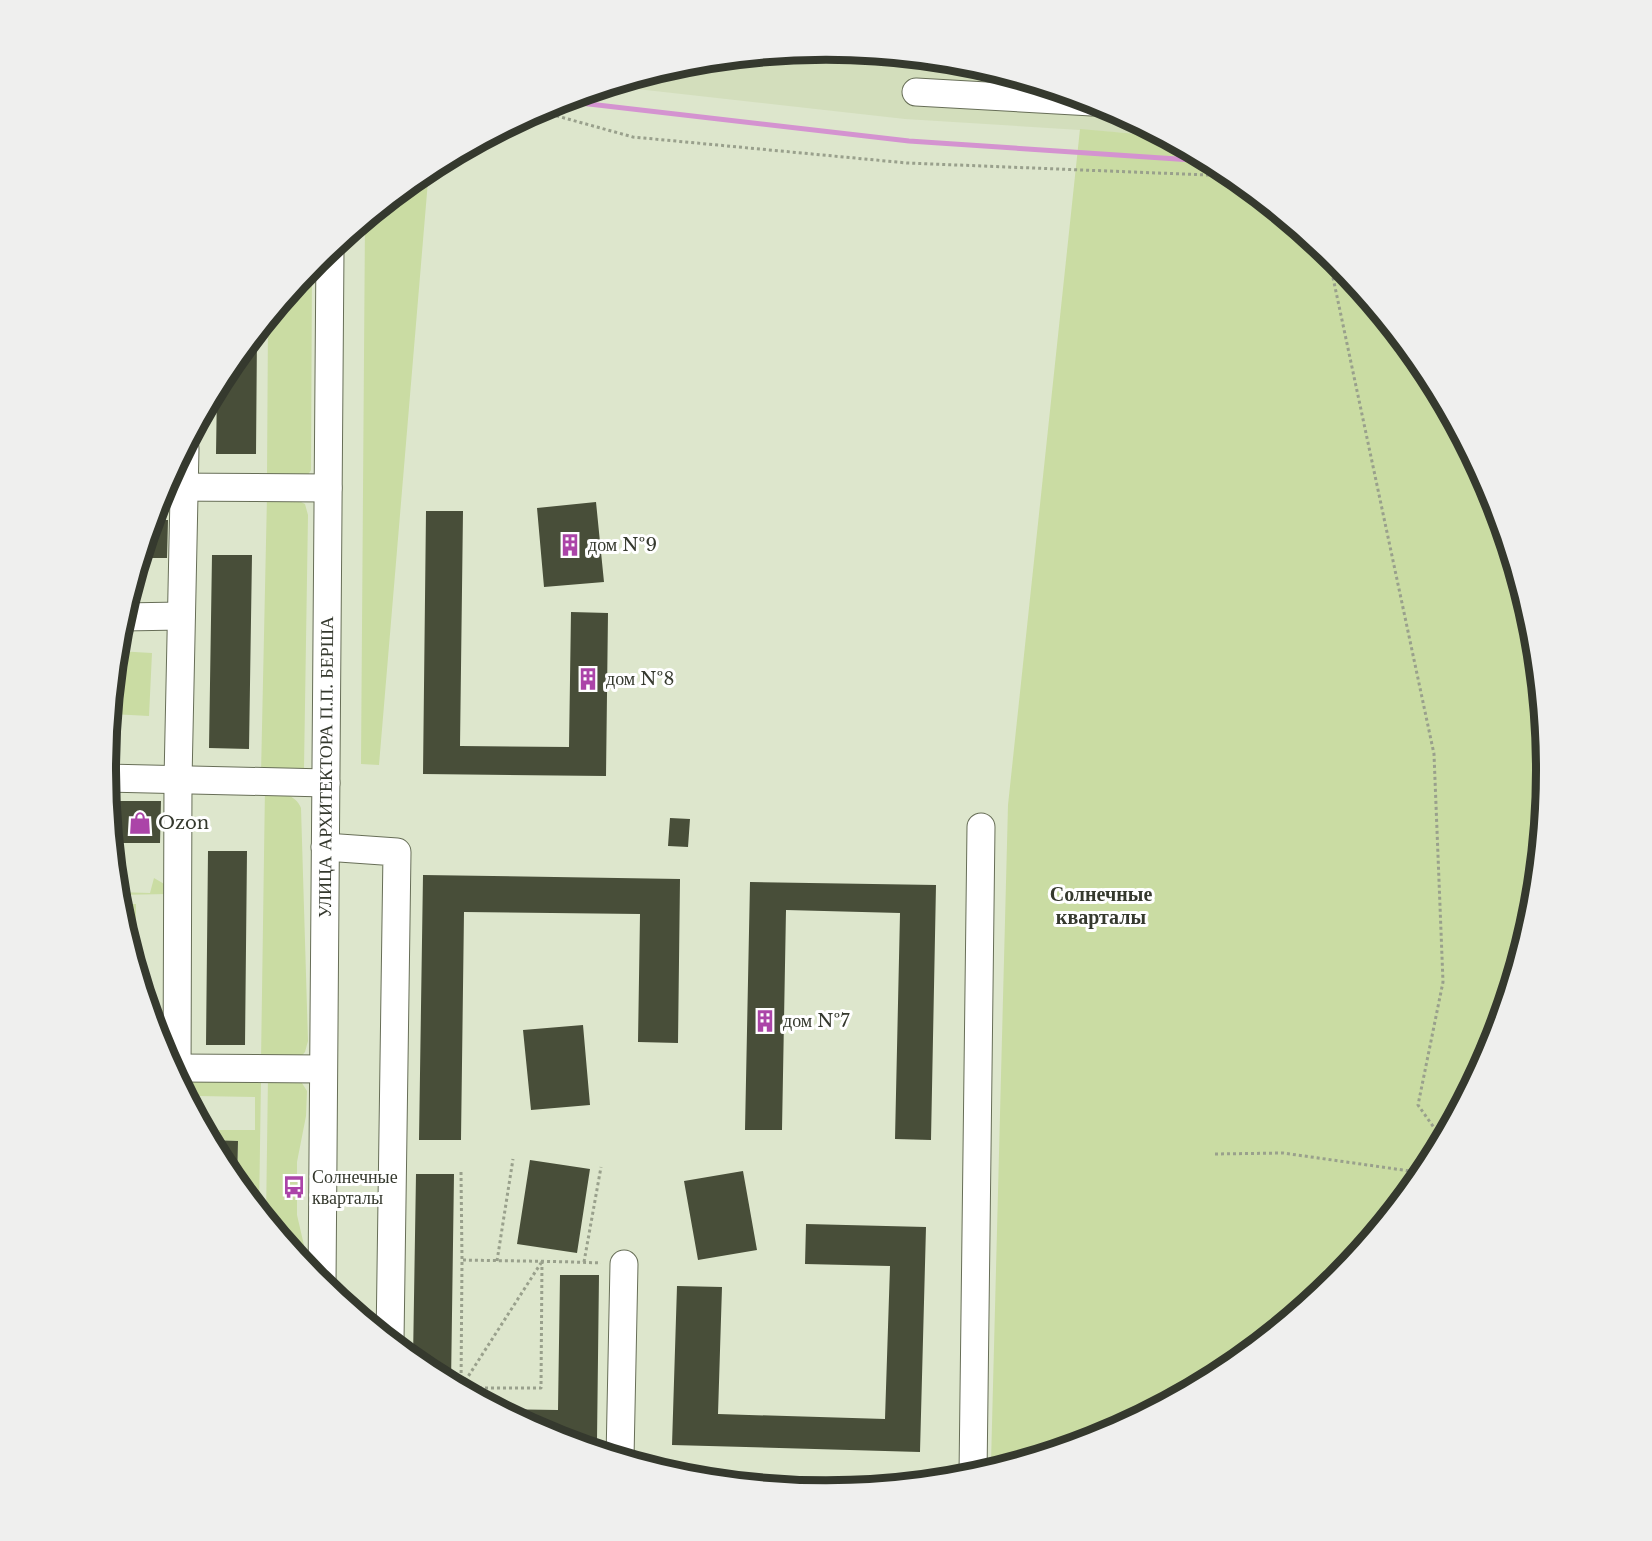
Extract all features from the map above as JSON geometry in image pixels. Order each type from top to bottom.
[{"type":"street","points":[[916,92],[1060,100]]},
{"type":"street","name":"УЛИЦА АРХИТЕКТОРА П.П. БЕРША","points":[[322,1271],[330,262]]},
{"type":"street","points":[[175,487],[328,488]]},
{"type":"street","points":[[174,490],[182,616],[178,780],[177,1058]]},
{"type":"street","points":[[133,617],[182,616]]},
{"type":"street","points":[[116,778],[326,783]]},
{"type":"street","points":[[973,1465],[981,827]]},
{"type":"street","points":[[325,847],[397,852],[390,1332]]},
{"type":"street","points":[[184,1074],[323,1069]]},
{"type":"street","points":[[620,1450],[624,1264]]},
{"type":"path","points":[[552,115],[633,137],[907,163],[1213,175]]},
{"type":"path","points":[[1332,272],[1434,754],[1443,982],[1418,1105],[1437,1132]]},
{"type":"path","points":[[1215,1154],[1283,1153],[1412,1171]]},
{"type":"path","points":[[497,1261],[513,1160]]},
{"type":"path","points":[[584,1262],[601,1167]]},
{"type":"path","points":[[461,1172],[461,1380]]},
{"type":"path","points":[[462,1260],[624,1264]]},
{"type":"path","points":[[475,1388],[541,1388],[542,1261]]},
{"type":"path","points":[[465,1382],[542,1261]]},
{"type":"shaded area","points":[[826,60],[919,66],[1010,84],[1098,114],[1142,134],[905,119],[629,88],[733,66],[780,62]]},
{"type":"green space","points":[[1080,129],[1143,134],[1181,155],[1259,207],[1328,268],[1390,338],[1417,376],[1463,456],[1499,542],[1523,632],[1535,724],[1535,817],[1530,863],[1523,909],[1499,999],[1463,1085],[1417,1165],[1360,1239],[1294,1305],[1259,1334],[1181,1386],[1098,1427],[1054,1443],[991,1461],[1008,805]]},
{"type":"green space","points":[[428,182],[379,765],[361,764],[365,230]]},
{"type":"green space","points":[[312,281],[311,470],[306,478],[267,476],[268,331]]},
{"type":"green space","points":[[267,496],[295,499],[305,504],[308,515],[304,768],[299,775],[261,774]]},
{"type":"green space","points":[[126,652],[152,653],[149,716],[118,714]]},
{"type":"green space","points":[[265,787],[291,797],[299,803],[301,808],[308,1041],[305,1052],[297,1061],[261,1061]]},
{"type":"green space","points":[[154,878],[166,885],[168,894],[127,895],[126,892],[150,893]]},
{"type":"green space","points":[[128,904],[136,904],[136,938]]},
{"type":"green space","points":[[157,1010],[167,1010],[163,1024]]},
{"type":"green space","points":[[268,1076],[300,1080],[307,1091],[306,1116],[297,1162],[297,1215],[306,1254],[266,1208]]},
{"type":"green space","points":[[190,1081],[261,1081],[259,1199],[237,1168],[238,1141],[220,1140],[213,1130],[255,1130],[255,1097],[198,1096],[197,1101],[189,1084]]},
{"type":"building","points":[[257,345],[256,454],[216,454],[217,406]]},
{"type":"building","name":"дом №9","points":[[596,502],[604,582],[544,587],[537,508]]},
{"type":"building","name":"дом №8","points":[[426,511],[463,511],[460,746],[569,747],[571,612],[608,613],[606,776],[423,774]]},
{"type":"building","points":[[162,520],[168,520],[167,558],[148,558]]},
{"type":"building","points":[[212,555],[252,555],[249,749],[209,748]]},
{"type":"building","points":[[117,801],[161,801],[160,843],[120,843]]},
{"type":"building","points":[[670,818],[690,819],[688,847],[668,846]]},
{"type":"building","points":[[208,851],[247,851],[245,1045],[206,1045]]},
{"type":"building","points":[[423,875],[680,879],[678,1043],[638,1042],[640,914],[464,912],[461,1140],[419,1140]]},
{"type":"building","name":"дом №7","points":[[750,882],[936,885],[931,1140],[895,1139],[900,913],[786,910],[782,1130],[745,1130]]},
{"type":"building","points":[[583,1025],[590,1105],[531,1110],[523,1030]]},
{"type":"building","points":[[220,1140],[238,1141],[237,1168]]},
{"type":"building","points":[[530,1160],[590,1169],[577,1253],[517,1244]]},
{"type":"building","points":[[743,1171],[757,1250],[698,1260],[684,1181]]},
{"type":"building","points":[[416,1174],[454,1174],[451,1374],[413,1348]]},
{"type":"building","points":[[806,1224],[926,1227],[920,1452],[672,1445],[677,1286],[722,1287],[718,1414],[885,1419],[890,1266],[805,1264]]},
{"type":"building","points":[[560,1275],[599,1275],[597,1440],[589,1440],[554,1427],[515,1409],[558,1410]]},
{"type":"waterway","points":[[583,103],[909,141],[1189,160]]},
{"type":"place","name":"дом №9","points":[[570,545]]},
{"type":"place","name":"дом №8","points":[[588,679]]},
{"type":"place","name":"Ozon","points":[[140,823]]},
{"type":"place","name":"дом №7","points":[[765,1021]]},
{"type":"place","name":"Солнечные кварталы","points":[[294,1187]]},
{"type":"district","name":"Солнечные кварталы","points":[[1101,906]]}]
